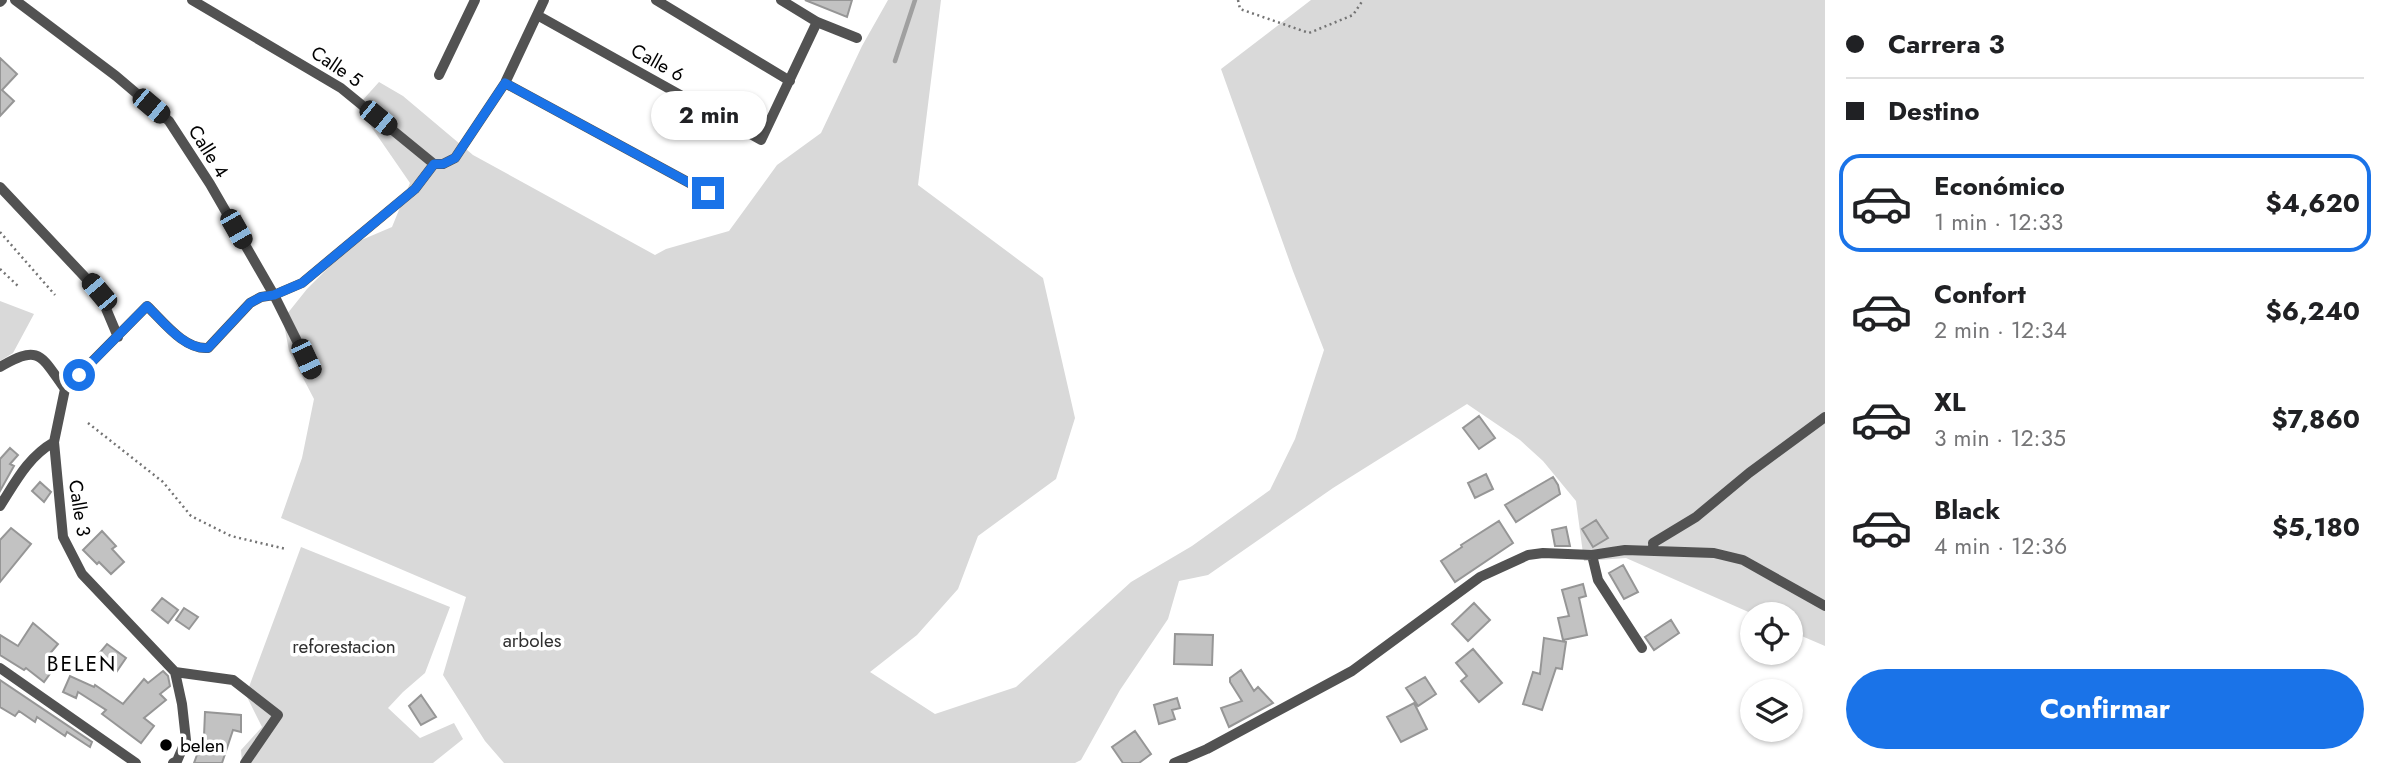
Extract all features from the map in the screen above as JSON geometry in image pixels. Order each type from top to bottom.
[{"type":"street","name":"Calle 4","points":[[15,0],[116,76],[169,121],[210,184],[274,295],[313,373]]},
{"type":"street","name":"Calle 5","points":[[192,0],[341,88],[434,164]]},
{"type":"street","points":[[439,75],[475,0]]},
{"type":"street","points":[[0,367],[26,354],[35,354],[43,359],[65,389],[147,306],[184,341],[198,349],[208,348],[250,303],[302,283],[415,189],[434,164],[443,164],[455,158],[505,83],[544,0]]},
{"type":"street","points":[[656,0],[790,81],[817,22]]},
{"type":"street","points":[[781,0],[817,22],[857,38]]},
{"type":"street","name":"Calle 6","points":[[537,15],[761,140],[790,81]]},
{"type":"street","points":[[505,83],[708,193]]},
{"type":"street","points":[[0,187],[99,292],[118,337]]},
{"type":"street","name":"Calle 3","points":[[65,389],[54,442],[63,537],[82,575],[175,672]]},
{"type":"street","points":[[1654,551],[1653,543],[1696,517],[1749,473],[1825,418]]},
{"type":"street","points":[[0,506],[28,463],[54,442]]},
{"type":"street","points":[[1174,763],[1352,671],[1480,578],[1528,555],[1592,555],[1625,550],[1714,552],[1743,559],[1825,606]]},
{"type":"street","points":[[1592,555],[1598,580],[1643,648]]},
{"type":"street","points":[[0,668],[136,763]]},
{"type":"street","points":[[173,763],[177,761],[186,740],[175,672],[233,680],[278,715],[245,763]]},
{"type":"path","points":[[1238,0],[1240,9],[1310,33],[1353,15],[1363,0]]},
{"type":"path","points":[[0,232],[55,295]]},
{"type":"path","points":[[0,269],[18,286]]},
{"type":"path","points":[[88,424],[163,482],[191,516],[231,536],[286,549]]},
{"type":"green space","name":"arboles","points":[[888,0],[941,0],[918,185],[1043,278],[1075,418],[1056,479],[978,536],[958,589],[917,635],[870,672],[935,714],[1016,687],[1131,582],[1192,546],[1270,490],[1295,439],[1324,350],[1221,69],[1311,0],[1825,0],[1825,646],[1803,637],[1803,602],[1740,602],[1740,608],[1626,558],[1584,561],[1576,501],[1543,461],[1520,440],[1467,404],[1333,488],[1208,575],[1179,581],[1168,619],[1120,690],[1081,760],[1075,763],[504,763],[485,741],[443,675],[466,597],[281,518],[302,458],[314,399],[289,351],[283,319],[307,289],[352,244],[392,227],[410,183],[372,128],[361,102],[379,82],[403,96],[473,155],[655,255],[666,249],[729,231],[777,165],[821,133],[862,46]]},
{"type":"green space","points":[[0,301],[34,314],[13,353],[0,361]]},
{"type":"green space","name":"reforestacion","points":[[301,547],[450,607],[425,673],[388,708],[420,738],[454,723],[463,739],[433,763],[242,763],[241,750],[262,727],[246,695]]},
{"type":"building","points":[[805,0],[852,0],[847,17]]},
{"type":"building","points":[[0,58],[17,74],[2,90],[14,101],[0,116]]},
{"type":"building","points":[[1479,416],[1495,438],[1479,449],[1463,428]]},
{"type":"building","points":[[10,448],[18,455],[10,464],[14,466],[0,491],[0,459]]},
{"type":"building","points":[[1486,474],[1493,489],[1475,498],[1468,483]]},
{"type":"building","points":[[1553,477],[1560,494],[1516,522],[1505,505]]},
{"type":"building","points":[[40,482],[51,492],[44,502],[32,491]]},
{"type":"building","points":[[1596,520],[1608,538],[1593,547],[1582,529]]},
{"type":"building","points":[[1499,521],[1513,543],[1455,582],[1441,561]]},
{"type":"building","points":[[1566,527],[1570,546],[1555,546],[1552,530]]},
{"type":"building","points":[[11,528],[31,544],[0,582],[0,540]]},
{"type":"building","points":[[102,531],[116,546],[112,549],[124,562],[111,574],[83,550]]},
{"type":"building","points":[[1623,565],[1638,592],[1624,599],[1609,573]]},
{"type":"building","points":[[1583,584],[1586,596],[1579,598],[1587,635],[1563,640],[1558,618],[1569,616],[1562,590]]},
{"type":"building","points":[[162,598],[178,610],[168,623],[152,610]]},
{"type":"building","points":[[1474,603],[1490,620],[1468,641],[1452,624]]},
{"type":"building","points":[[184,608],[198,617],[189,629],[176,620]]},
{"type":"building","points":[[1671,620],[1679,633],[1654,650],[1645,637]]},
{"type":"building","points":[[33,623],[58,644],[47,657],[57,664],[44,682],[26,668],[24,670],[0,655],[0,635],[18,646]]},
{"type":"building","points":[[1175,634],[1213,635],[1212,665],[1174,664]]},
{"type":"building","points":[[1544,638],[1566,642],[1562,669],[1556,668],[1542,710],[1523,704],[1533,672],[1540,674]]},
{"type":"building","points":[[107,644],[126,658],[117,671],[97,656]]},
{"type":"building","points":[[1473,649],[1502,683],[1479,702],[1461,681],[1467,676],[1456,663]]},
{"type":"building","points":[[1241,670],[1254,691],[1258,687],[1273,703],[1229,727],[1221,708],[1242,701],[1230,682],[1230,678]]},
{"type":"building","points":[[163,671],[168,676],[170,686],[160,694],[166,700],[144,718],[154,726],[141,743],[102,714],[106,710],[78,692],[76,698],[63,692],[70,676],[94,687],[95,685],[123,704],[144,679],[148,683]]},
{"type":"building","points":[[1425,677],[1436,694],[1418,706],[1406,688]]},
{"type":"building","points":[[0,680],[92,742],[90,747],[67,732],[65,736],[37,717],[35,722],[19,711],[15,716],[0,707]]},
{"type":"building","points":[[421,695],[436,717],[421,725],[409,706]]},
{"type":"building","points":[[1177,698],[1180,708],[1172,710],[1175,719],[1159,724],[1154,705]]},
{"type":"building","points":[[1414,703],[1427,729],[1401,742],[1387,717]]},
{"type":"building","points":[[205,712],[241,715],[241,732],[233,730],[222,763],[194,763],[204,736]]},
{"type":"building","points":[[1135,731],[1151,754],[1139,763],[1123,763],[1112,747]]},
{"type":"waterway","points":[[895,61],[915,0]]},
{"type":"place","name":"belen","points":[[166,745]]},
{"type":"district","name":"BELEN","points":[[82,664]]},
{"type":"route","points":[[79,375],[147,306],[184,341],[198,349],[208,348],[250,303],[302,283],[415,189],[434,164],[443,164],[455,158],[505,83],[708,193]]}]
